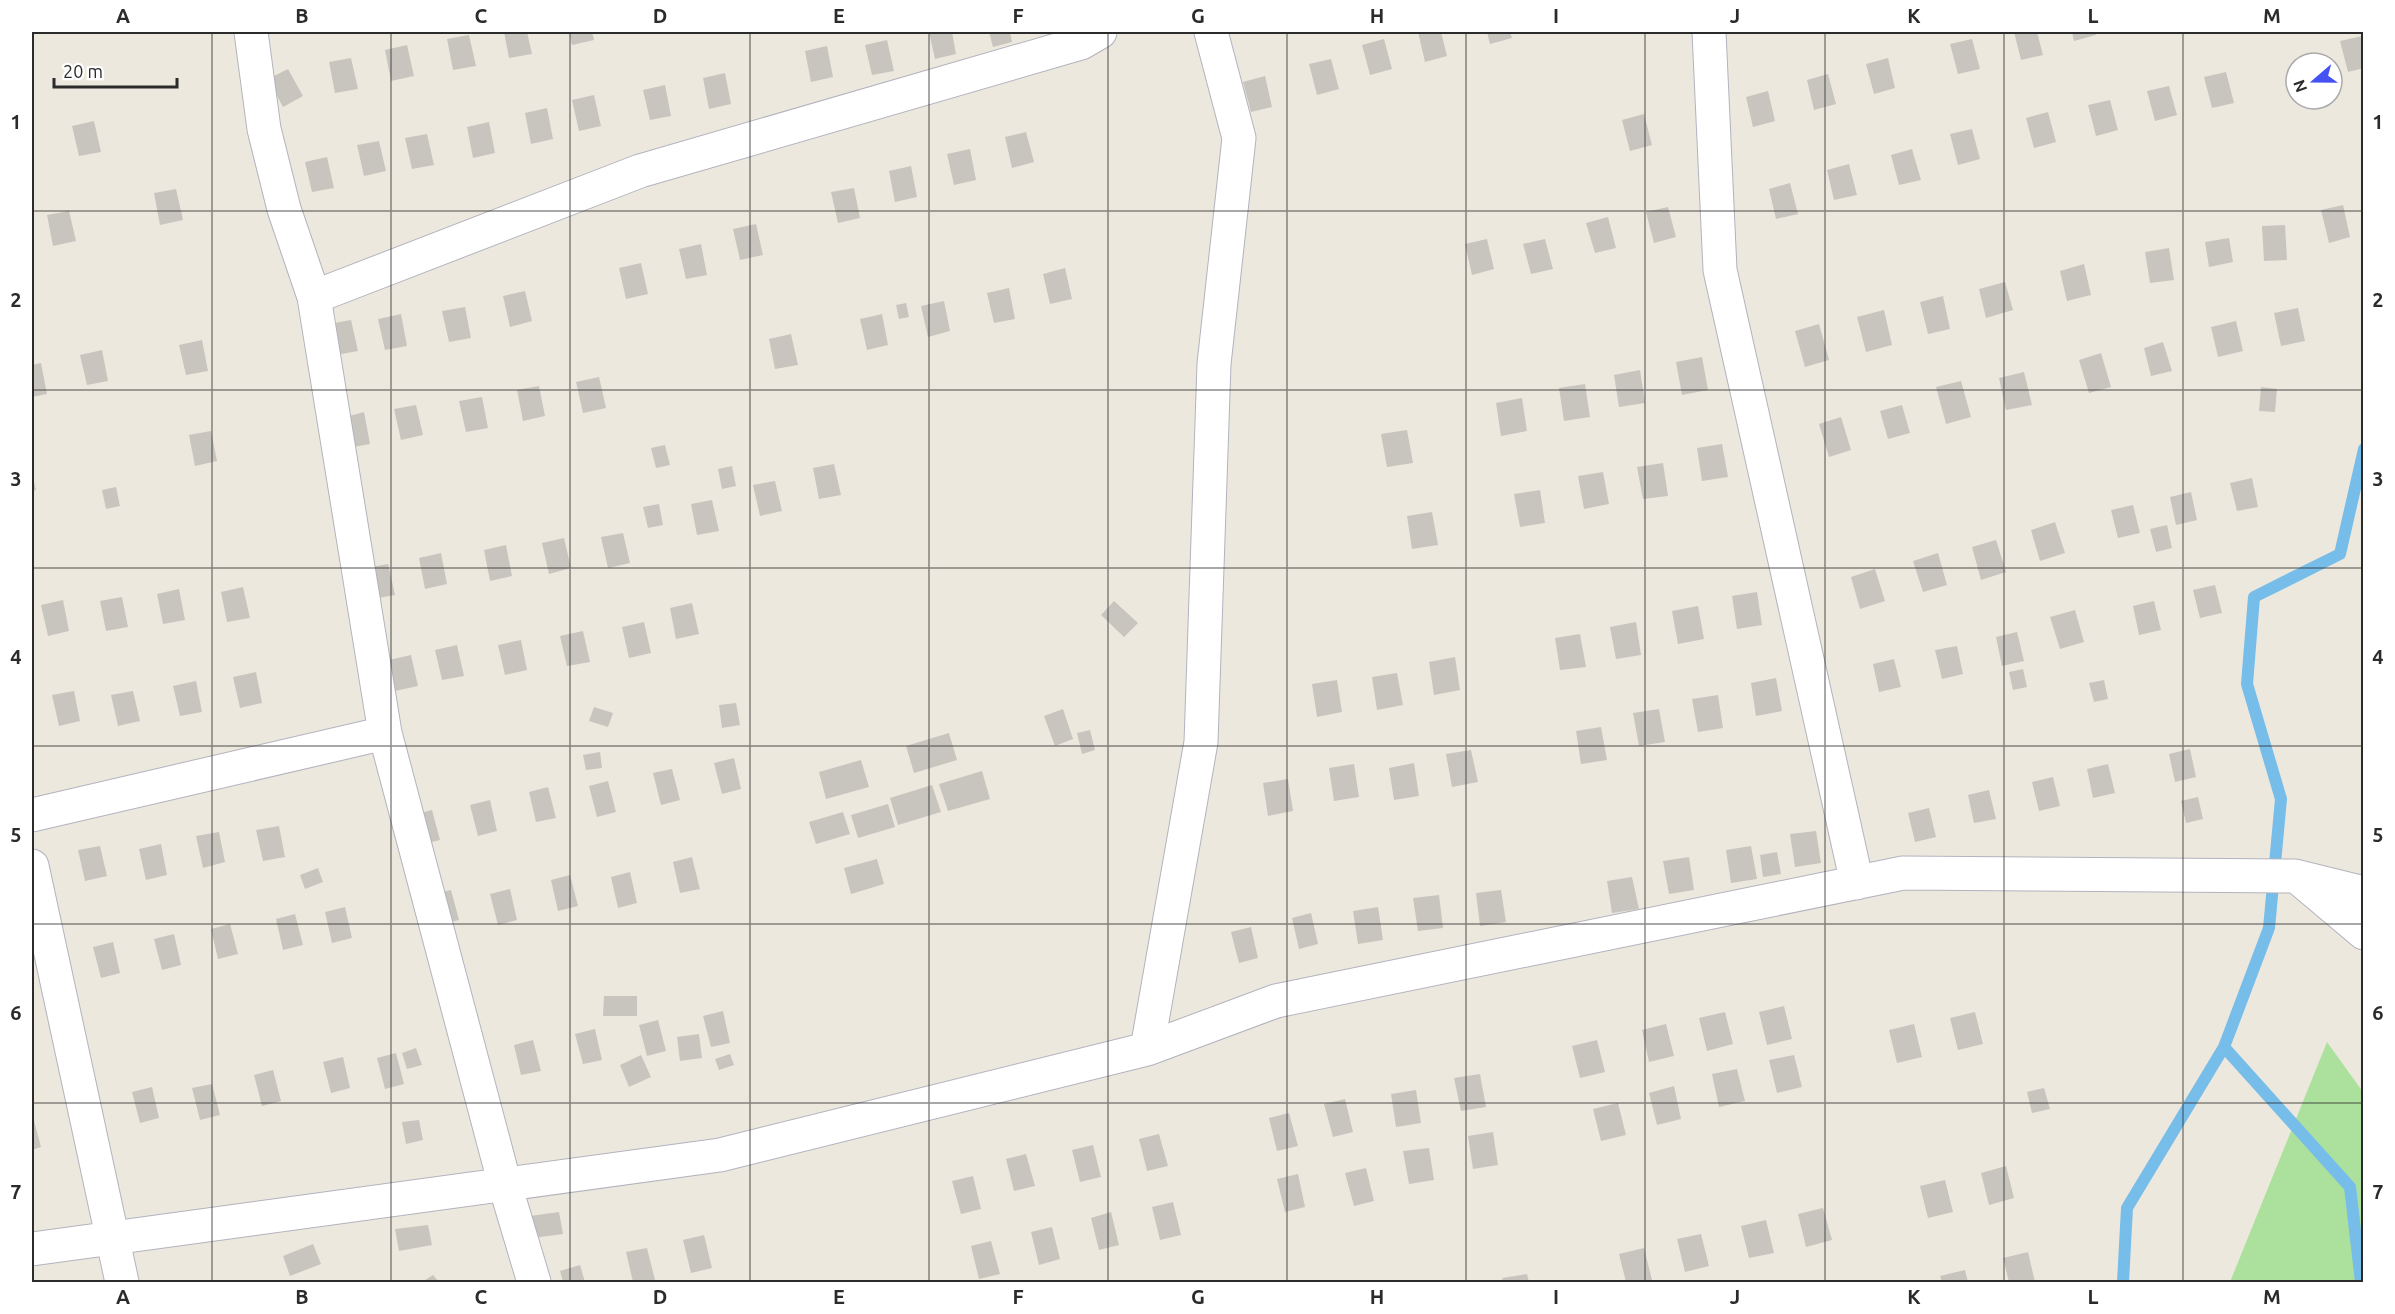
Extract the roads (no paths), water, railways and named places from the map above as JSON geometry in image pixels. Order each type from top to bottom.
[{"type":"street","points":[[251,32],[264,129],[285,209],[314,297],[385,733],[505,1185],[534,1282]]},
{"type":"street","points":[[314,297],[640,171],[1081,43],[1100,32]]},
{"type":"street","points":[[1148,1049],[1201,742],[1214,364],[1239,138],[1211,32]]},
{"type":"street","points":[[1708,32],[1720,270],[1857,882]]},
{"type":"street","points":[[32,814],[385,733]]},
{"type":"street","points":[[32,866],[122,1282]]},
{"type":"street","points":[[32,1249],[720,1155],[1148,1049],[1276,1001],[1903,873],[2295,876],[2364,892]]},
{"type":"street","points":[[2295,876],[2364,933]]},
{"type":"waterway","points":[[2123,1282],[2127,1208],[2224,1047],[2269,928],[2281,799],[2247,684],[2254,597],[2340,554],[2364,449]]},
{"type":"waterway","points":[[2224,1047],[2350,1187],[2361,1282]]}]
